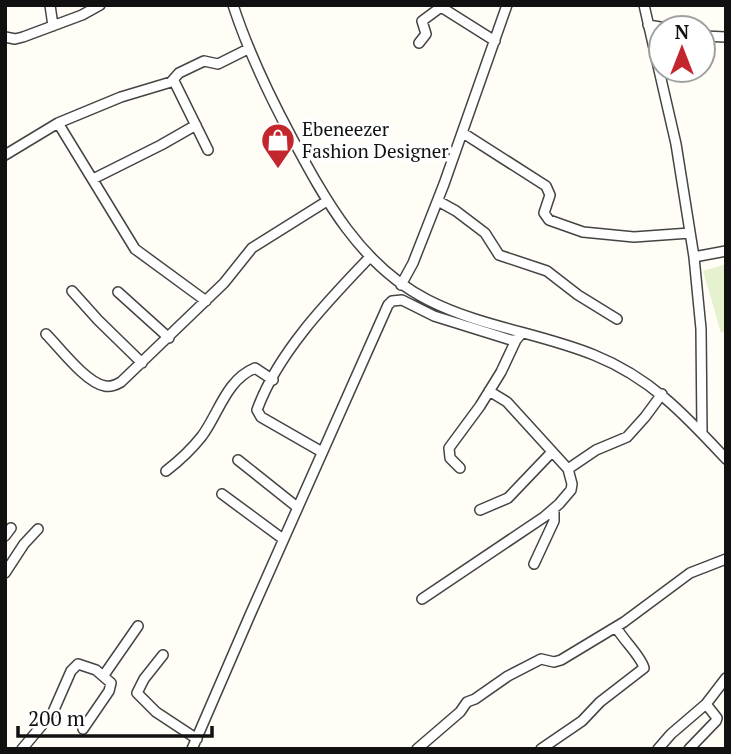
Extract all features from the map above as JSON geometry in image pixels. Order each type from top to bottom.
[{"type":"street","points":[[50,5],[53,26]]},
{"type":"street","points":[[5,37],[23,37],[82,15],[100,5]]},
{"type":"street","points":[[401,285],[413,263],[438,201],[507,5]]},
{"type":"street","points":[[234,6],[248,49],[284,123],[327,201],[370,257],[401,285],[458,314],[518,337],[593,355],[629,372],[662,394],[726,459]]},
{"type":"street","points":[[419,43],[426,34],[422,21],[441,7],[495,41]]},
{"type":"street","points":[[5,155],[58,122],[121,97],[174,81],[179,73],[204,61],[218,64],[248,49]]},
{"type":"street","points":[[174,81],[208,150]]},
{"type":"street","points":[[662,84],[676,144],[694,257],[701,329],[702,432]]},
{"type":"street","points":[[58,122],[135,249],[206,301]]},
{"type":"street","points":[[93,178],[196,125]]},
{"type":"street","points":[[463,133],[546,186],[550,195],[544,213],[549,220],[583,232],[611,233],[622,237],[690,233]]},
{"type":"street","points":[[46,334],[80,369],[101,385],[111,386],[121,382],[224,283],[252,248],[327,201]]},
{"type":"street","points":[[438,201],[485,233],[499,255],[547,271],[578,295],[617,319]]},
{"type":"street","points":[[694,257],[726,251]]},
{"type":"street","points":[[322,452],[258,413],[258,406],[315,315],[370,257]]},
{"type":"street","points":[[72,291],[97,320],[142,363]]},
{"type":"street","points":[[118,292],[169,338]]},
{"type":"street","points":[[192,749],[297,507],[392,301],[402,300],[434,316],[502,338],[518,337]]},
{"type":"street","points":[[460,468],[450,458],[449,448],[489,391],[518,337]]},
{"type":"street","points":[[166,471],[203,435],[236,381],[255,368],[273,380]]},
{"type":"street","points":[[422,599],[554,509],[571,490],[572,481],[568,469],[507,402],[489,391]]},
{"type":"street","points":[[568,469],[596,450],[627,437],[662,394]]},
{"type":"street","points":[[480,510],[508,498],[551,453]]},
{"type":"street","points":[[238,460],[297,507]]},
{"type":"street","points":[[222,494],[283,540]]},
{"type":"street","points":[[534,564],[554,521],[554,509]]},
{"type":"street","points":[[5,573],[23,544],[38,529]]},
{"type":"street","points":[[417,749],[460,712],[467,702],[508,676],[541,659],[554,662],[561,660],[616,626],[690,573],[726,559]]},
{"type":"street","points":[[104,675],[138,626]]},
{"type":"street","points":[[541,749],[582,720],[643,668],[643,663],[624,641],[616,626]]},
{"type":"street","points":[[163,655],[144,679],[137,693],[156,712],[197,739]]},
{"type":"street","points":[[22,749],[53,712],[76,664],[89,667],[111,682],[83,729]]},
{"type":"street","points":[[658,749],[706,704],[726,678]]},
{"type":"street","points":[[689,749],[716,721],[717,718],[706,704]]},
{"type":"green space","points":[[726,264],[726,331],[721,333],[703,271]]},
{"type":"place","name":"Ebeneezer Fashion Designer","points":[[278,170]]}]
